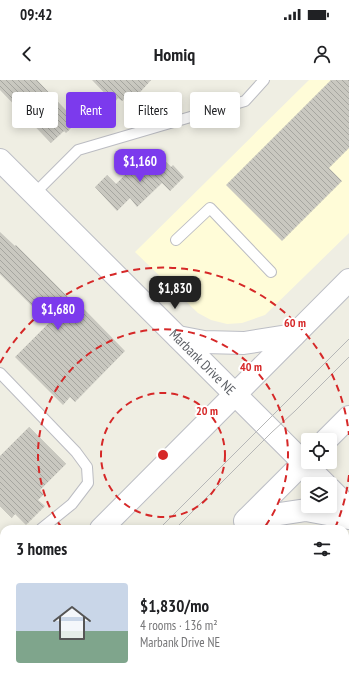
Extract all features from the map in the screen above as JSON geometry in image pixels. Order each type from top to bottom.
[{"type":"main road","name":"Marbank Drive NE","points":[[0,160],[235,394],[301,455]]},
{"type":"main road","points":[[104,525],[349,280]]},
{"type":"main road","points":[[178,337],[204,342],[244,343],[294,335]]},
{"type":"main road","points":[[333,433],[349,417]]},
{"type":"main road","points":[[242,524],[301,465]]},
{"type":"main road","name":"Marbank Drive NE","points":[[313,469],[319,477]]},
{"type":"main road","points":[[337,496],[349,508]]},
{"type":"main road","points":[[242,524],[306,510],[349,518]]},
{"type":"lane","points":[[34,194],[78,150],[245,101],[264,80]]},
{"type":"lane","points":[[176,240],[210,208],[270,272]]},
{"type":"lane","points":[[0,373],[76,452],[87,467],[88,483],[72,504],[47,525]]},
{"type":"shaded area","points":[[309,80],[349,80],[349,233],[265,315],[242,323],[227,324],[211,320],[198,313],[135,252]]},
{"type":"building","points":[[0,80],[37,80],[48,92],[12,92],[12,102],[0,90]]},
{"type":"building","points":[[92,80],[151,80],[140,92],[124,92],[124,99],[122,101],[118,98],[116,100],[116,92],[103,92]]},
{"type":"building","points":[[331,80],[349,80],[349,148],[329,168],[342,181],[282,241],[226,185]]},
{"type":"building","points":[[58,102],[66,110],[66,128],[71,128],[66,133],[64,131],[51,143],[37,128],[58,128]]},
{"type":"building","points":[[159,155],[171,167],[173,165],[184,177],[170,191],[162,183],[137,207],[130,198],[117,211],[95,187],[107,175],[116,184],[136,164],[138,167],[143,163],[147,167]]},
{"type":"building","points":[[0,232],[15,246],[16,245],[71,300],[72,299],[83,310],[84,309],[125,351],[75,402],[70,397],[63,405],[15,357],[49,323],[0,274]]},
{"type":"building","points":[[29,427],[66,464],[40,490],[44,494],[38,500],[45,506],[26,525],[15,514],[12,518],[0,506],[0,456]]},
{"type":"tram line","points":[[163,525],[349,339]]},
{"type":"tram line","points":[[179,525],[349,357]]}]
